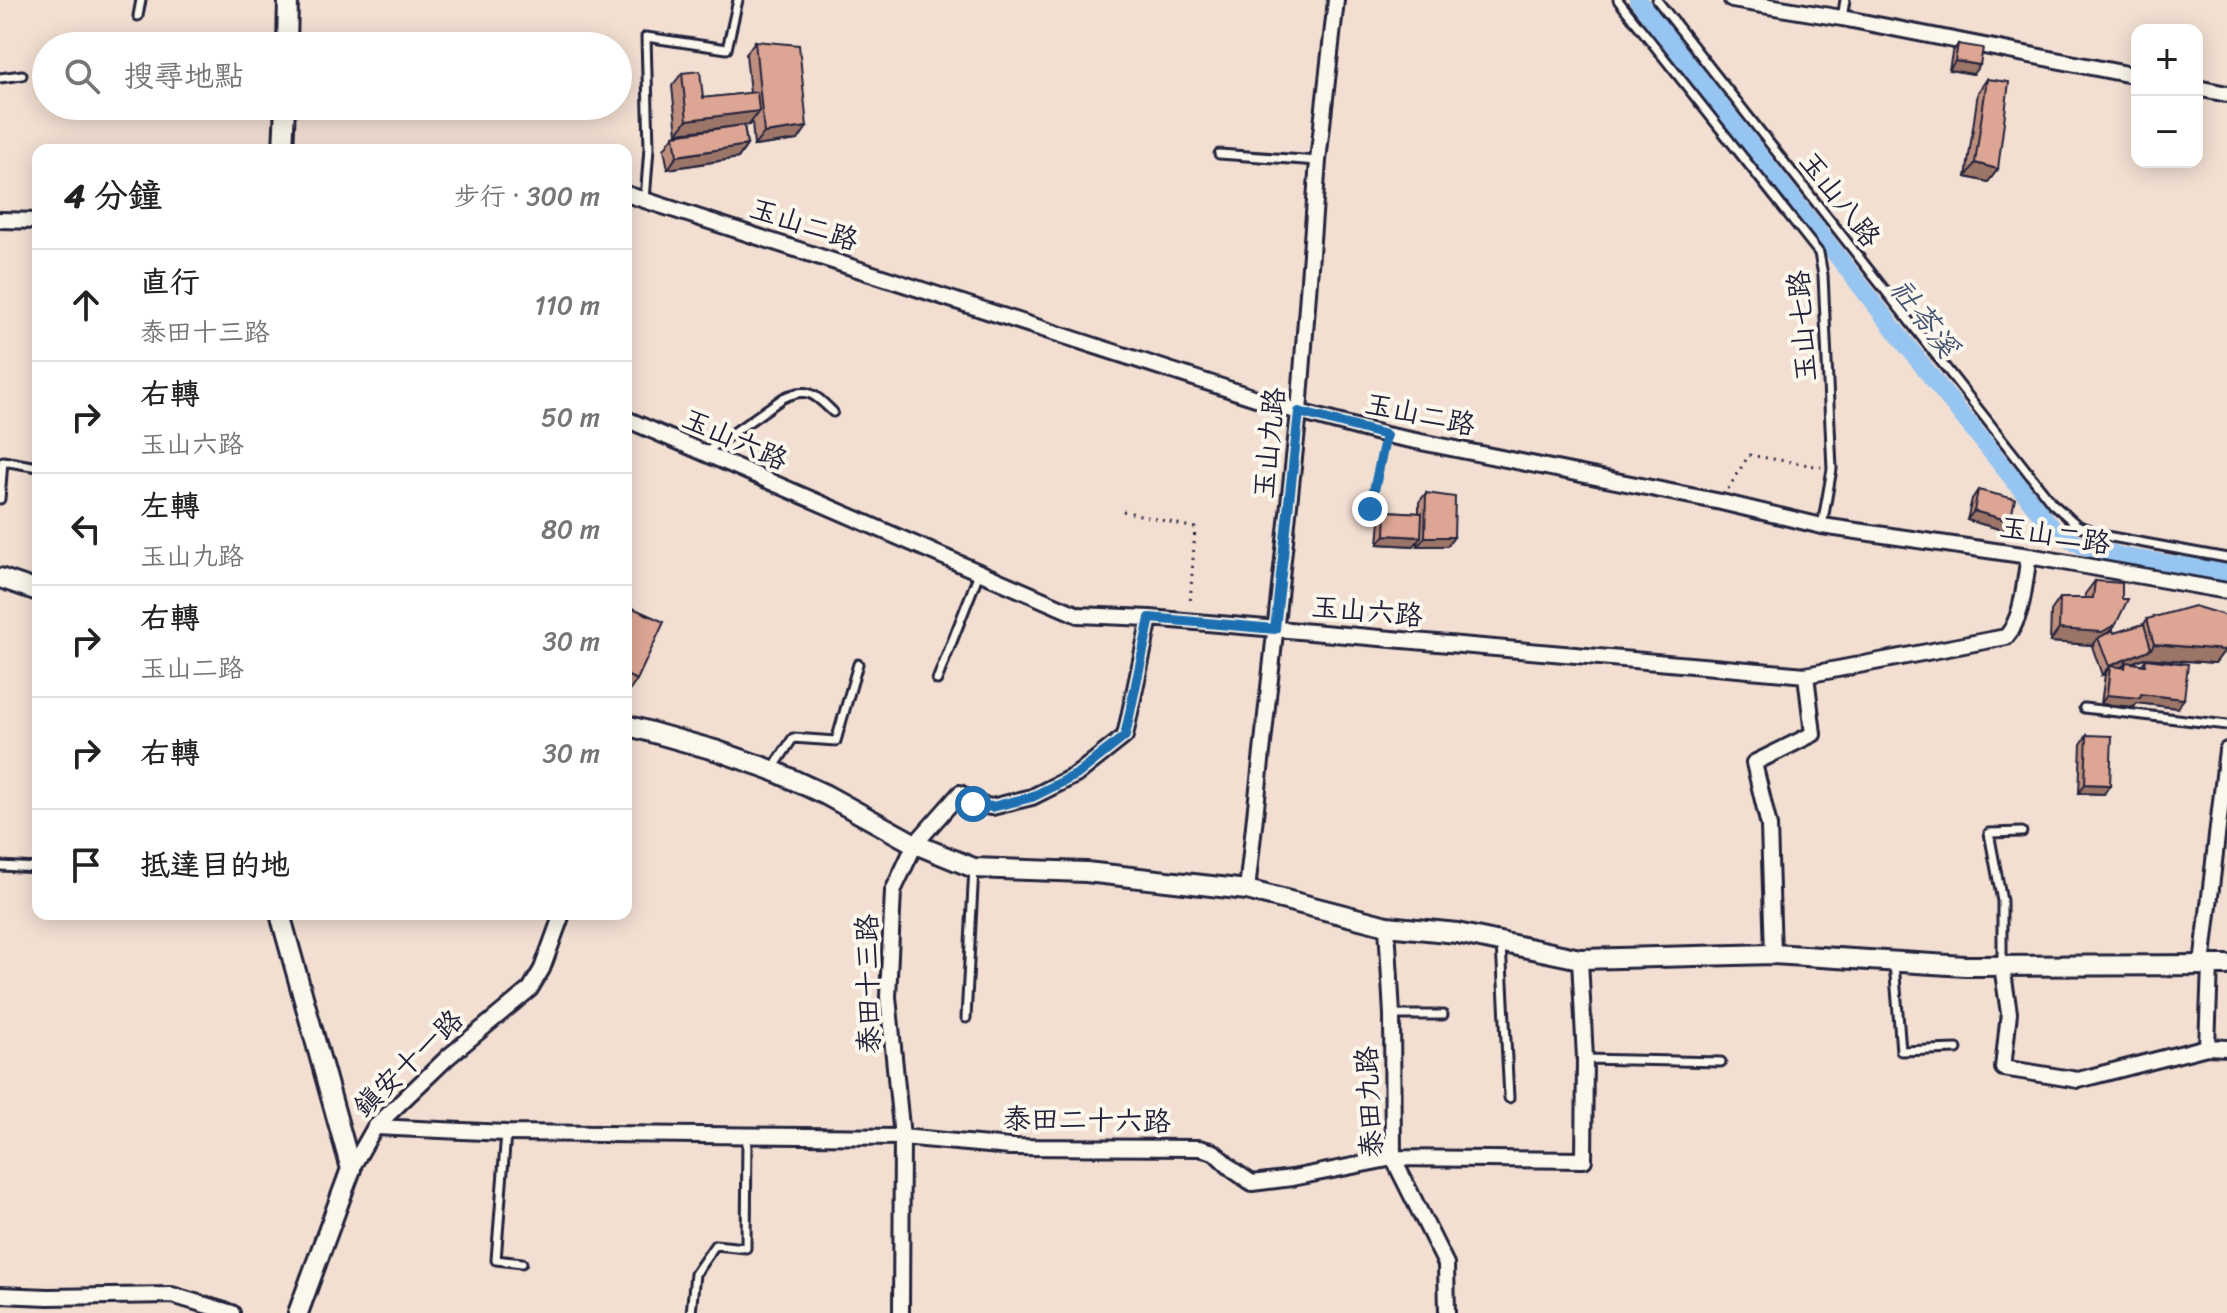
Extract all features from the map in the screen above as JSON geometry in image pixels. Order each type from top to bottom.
[{"type":"street","points":[[287,32],[288,0]]},
{"type":"street","name":"玉山九路","points":[[1247,890],[1299,412],[1318,161],[1336,0]]},
{"type":"street","points":[[1732,0],[1842,18],[2131,75]]},
{"type":"street","points":[[2203,89],[2227,94]]},
{"type":"street","points":[[283,144],[284,120]]},
{"type":"street","name":"玉山二路","points":[[632,196],[1299,412],[1386,435],[1721,502],[1822,526],[2029,556],[2227,591]]},
{"type":"street","points":[[0,220],[32,221]]},
{"type":"street","name":"玉山六路","points":[[632,422],[1078,615],[1150,618],[1806,675],[2006,637],[2015,626],[2019,614],[2029,556]]},
{"type":"street","points":[[0,578],[32,589]]},
{"type":"street","name":"泰田十三路","points":[[901,1313],[902,1137],[888,997],[893,891],[915,844],[960,793],[973,804],[992,807],[1032,797],[1076,775],[1125,736],[1150,618]]},
{"type":"street","points":[[1773,954],[1769,826],[1754,763],[1813,734],[1806,675]]},
{"type":"street","points":[[632,730],[718,751],[772,770],[826,795],[915,844],[974,868],[1086,872],[1247,890],[1387,926],[1457,933],[1580,959],[1773,954],[1894,963],[2002,966],[2213,965]]},
{"type":"street","points":[[2207,1047],[2227,750]]},
{"type":"street","points":[[282,920],[351,1169]]},
{"type":"street","name":"鎮安十一路","points":[[298,1313],[351,1169],[375,1127],[448,1057],[530,989],[542,969],[560,920]]},
{"type":"street","name":"泰田九路","points":[[1387,926],[1392,1015],[1393,1158],[1446,1264],[1447,1313]]},
{"type":"street","name":"泰田二十六路","points":[[375,1127],[506,1133],[902,1137],[1010,1147],[1199,1148],[1214,1152],[1252,1183],[1393,1158],[1584,1160],[1585,1059],[1580,959]]},
{"type":"street","points":[[2002,966],[2009,1013],[2003,1068],[2078,1080],[2207,1047],[2227,1048]]},
{"type":"street","points":[[0,1295],[172,1295],[232,1313]]},
{"type":"lane","points":[[138,16],[141,0]]},
{"type":"lane","points":[[645,200],[649,148],[646,37],[727,49],[738,0]]},
{"type":"lane","name":"玉山七路","points":[[1618,0],[1819,253],[1823,275],[1832,469],[1822,526]]},
{"type":"lane","name":"玉山八路","points":[[1657,0],[2052,503],[2077,525],[2106,536],[2227,558]]},
{"type":"lane","points":[[1842,18],[1845,0]]},
{"type":"lane","points":[[0,78],[22,75]]},
{"type":"lane","points":[[1219,154],[1318,161]]},
{"type":"lane","points":[[704,454],[796,392],[813,393],[833,412]]},
{"type":"lane","points":[[0,499],[3,461],[32,466]]},
{"type":"lane","points":[[937,680],[979,573]]},
{"type":"lane","points":[[772,770],[793,738],[836,741],[858,664]]},
{"type":"lane","points":[[2084,708],[2227,725]]},
{"type":"lane","points":[[2002,966],[2002,901],[1989,833],[2022,832]]},
{"type":"lane","points":[[0,866],[32,868]]},
{"type":"lane","points":[[966,1018],[974,868]]},
{"type":"lane","points":[[1501,941],[1509,1098]]},
{"type":"lane","points":[[1894,963],[1901,1051],[1957,1049]]},
{"type":"lane","points":[[1392,1015],[1443,1015]]},
{"type":"lane","points":[[1585,1059],[1721,1062]]},
{"type":"lane","points":[[506,1133],[496,1260],[522,1263]]},
{"type":"lane","points":[[691,1313],[695,1274],[715,1245],[746,1248],[747,1134]]},
{"type":"path","points":[[1370,509],[1386,435]]},
{"type":"path","points":[[1721,502],[1749,455],[1832,469]]},
{"type":"path","points":[[1123,511],[1195,528],[1189,623]]},
{"type":"building","points":[[755,41],[799,45],[807,127],[764,133]]},
{"type":"building","points":[[1958,44],[1983,48],[1980,65],[1955,61]]},
{"type":"building","points":[[700,71],[703,98],[757,92],[759,111],[687,120],[682,73]]},
{"type":"building","points":[[1987,79],[2009,82],[1998,169],[1975,163]]},
{"type":"building","points":[[744,125],[747,145],[677,156],[674,135]]},
{"type":"building","points":[[1978,490],[2015,499],[2010,521],[1974,511]]},
{"type":"building","points":[[1426,493],[1455,497],[1454,537],[1425,537]]},
{"type":"building","points":[[1386,511],[1422,513],[1421,537],[1385,535]]},
{"type":"building","points":[[2095,581],[2122,583],[2122,599],[2128,599],[2116,624],[2102,632],[2059,629],[2060,598],[2093,598]]},
{"type":"building","points":[[2194,606],[2227,616],[2225,650],[2154,644],[2147,619]]},
{"type":"building","points":[[632,608],[664,622],[637,680],[632,678]]},
{"type":"building","points":[[2144,624],[2151,649],[2109,666],[2098,638],[2113,630],[2114,633]]},
{"type":"building","points":[[2146,659],[2188,664],[2184,699],[2141,694],[2140,698],[2107,695],[2110,666],[2125,668],[2126,662],[2145,665]]},
{"type":"building","points":[[2087,735],[2112,736],[2110,785],[2085,784]]},
{"type":"waterway","name":"社苓溪","points":[[1638,0],[2054,530],[2081,545],[2123,557],[2227,573]]},
{"type":"route","points":[[973,804],[992,807],[1032,797],[1076,775],[1125,736],[1150,618],[1275,629],[1299,412],[1386,435],[1370,509]]}]
